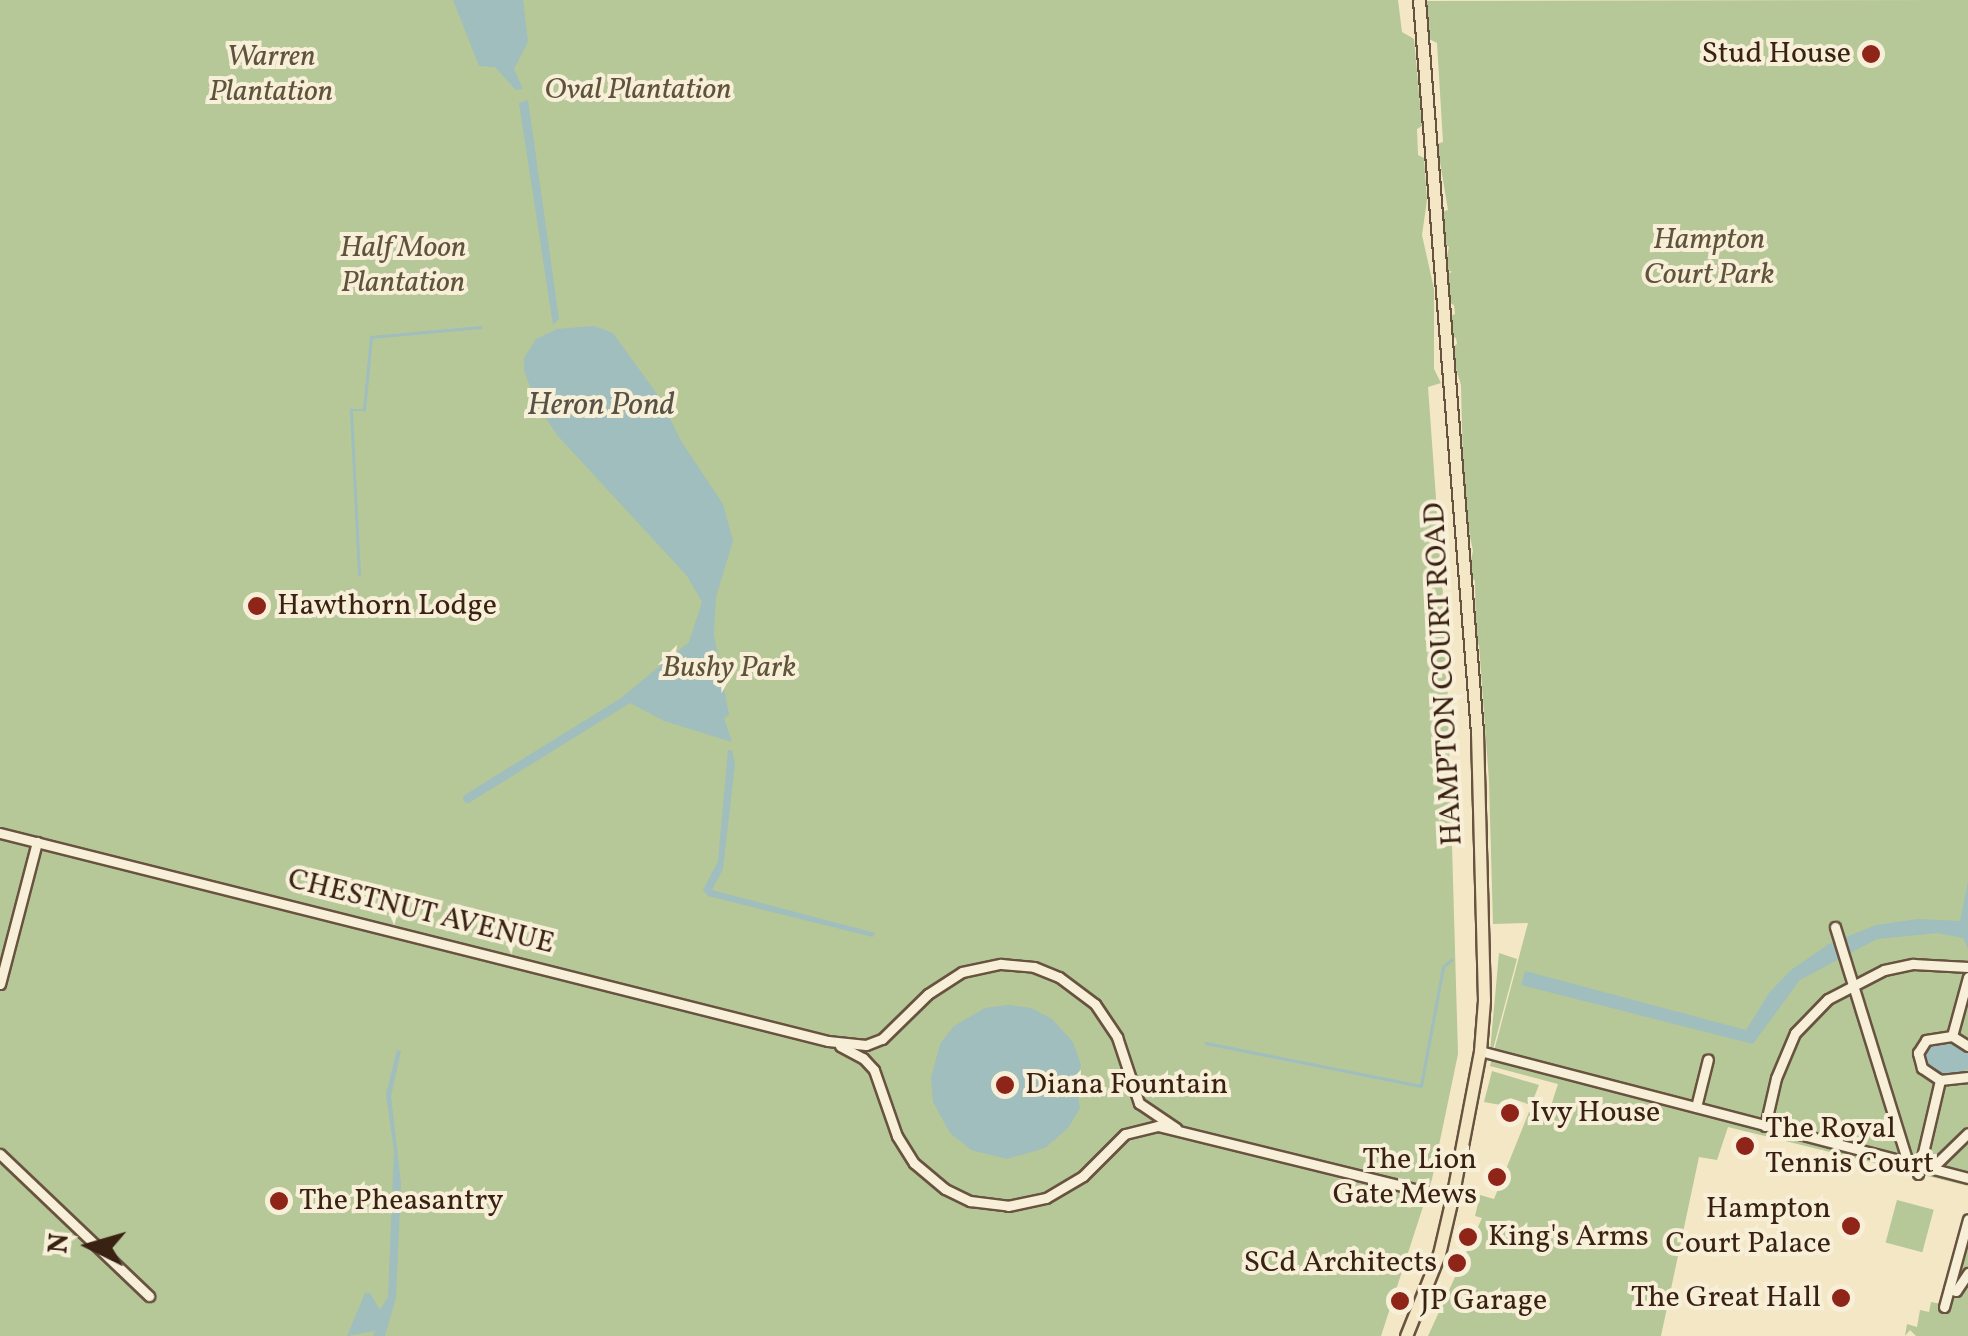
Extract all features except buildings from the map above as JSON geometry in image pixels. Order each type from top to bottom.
[{"type":"main road","name":"HAMPTON COURT ROAD","points":[[1406,1336],[1438,1254],[1452,1198],[1480,1051],[1484,1000],[1477,732],[1420,0]]},
{"type":"street","name":"CHESTNUT AVENUE","points":[[0,833],[828,1041],[866,1044]]},
{"type":"street","points":[[0,984],[37,842]]},
{"type":"street","points":[[1837,931],[1908,1162]]},
{"type":"street","points":[[1176,1128],[1148,1110],[1132,1089],[1116,1037],[1095,1004],[1059,976],[1034,967],[1001,964],[962,972],[928,994],[892,1032],[866,1044],[868,1062],[880,1082],[896,1136],[914,1164],[944,1190],[970,1201],[1008,1206],[1046,1198],[1082,1176],[1126,1134],[1142,1128],[1176,1128],[1452,1198]]},
{"type":"street","points":[[1765,1126],[1776,1078],[1795,1033],[1828,999],[1854,983],[1913,964],[1968,967]]},
{"type":"street","points":[[1952,1036],[1968,977]]},
{"type":"street","points":[[1968,1046],[1952,1036],[1926,1040],[1918,1054],[1922,1068],[1940,1080],[1968,1077]]},
{"type":"street","name":"CHESTNUT AVENUE","points":[[828,1041],[868,1062]]},
{"type":"street","points":[[1480,1051],[1908,1162],[1919,1170],[1932,1168],[1968,1178]]},
{"type":"street","points":[[1696,1107],[1708,1059]]},
{"type":"street","points":[[1919,1170],[1940,1080]]},
{"type":"street","points":[[1142,1128],[1148,1110]]},
{"type":"street","points":[[1932,1168],[1968,1132]]},
{"type":"street","points":[[0,1154],[148,1296]]},
{"type":"street","points":[[1947,1304],[1968,1218]]},
{"type":"street","points":[[1949,1289],[1956,1291],[1968,1274]]},
{"type":"green space","name":"Bushy Park","points":[[0,0],[1398,0],[1402,32],[1414,39],[1422,126],[1417,129],[1418,155],[1424,158],[1427,200],[1422,235],[1434,289],[1434,369],[1441,383],[1428,387],[1446,637],[1458,1054],[1432,1179],[1381,1336],[0,1336]]},
{"type":"green space","name":"Hampton Court Park","points":[[1968,0],[1968,1186],[1728,1127],[1717,1160],[1699,1157],[1661,1336],[1428,1336],[1482,1218],[1475,1216],[1480,1195],[1494,1199],[1529,1112],[1547,1118],[1558,1084],[1490,1066],[1528,923],[1493,924],[1489,781],[1476,644],[1475,581],[1468,573],[1473,551],[1464,507],[1461,385],[1450,349],[1457,344],[1456,338],[1449,336],[1447,318],[1455,314],[1454,305],[1446,301],[1443,275],[1452,272],[1444,268],[1449,247],[1441,241],[1440,213],[1448,210],[1437,144],[1443,142],[1437,43],[1427,38],[1426,1]]},
{"type":"green space","points":[[1499,953],[1517,959],[1492,1053],[1490,1052]]},
{"type":"green space","points":[[1492,1071],[1539,1085],[1531,1105],[1510,1098],[1501,1105],[1484,1102]]},
{"type":"green space","points":[[1897,1200],[1934,1210],[1922,1252],[1886,1243]]},
{"type":"green space","points":[[1968,1241],[1968,1336],[1916,1336],[1910,1330],[1905,1336],[1907,1324],[1917,1327],[1920,1310],[1929,1312],[1931,1302],[1950,1306]]},
{"type":"water","points":[[453,0],[523,0],[528,42],[514,69],[523,89],[516,90],[495,67],[479,66]]},
{"type":"water","points":[[528,100],[559,319],[553,325],[519,103]]},
{"type":"water","name":"Heron Pond","points":[[594,326],[613,333],[660,398],[681,441],[723,504],[733,541],[716,597],[714,635],[729,715],[724,718],[732,742],[664,721],[621,698],[689,642],[702,602],[687,576],[557,435],[538,406],[524,371],[524,358],[536,339],[557,329]]},
{"type":"water","points":[[728,750],[732,750],[735,764],[723,869],[712,890],[875,933],[873,937],[708,896],[703,890],[718,861]]},
{"type":"water","points":[[1968,881],[1968,949],[1963,938],[1937,933],[1877,939],[1800,980],[1753,1044],[1521,985],[1525,971],[1746,1030],[1769,993],[1791,970],[1829,944],[1876,925],[1918,919],[1960,921]]},
{"type":"water","points":[[985,1008],[1031,1008],[1052,1019],[1073,1042],[1081,1065],[1076,1081],[1080,1108],[1068,1128],[1045,1148],[1007,1159],[971,1150],[950,1133],[933,1102],[931,1078],[940,1044],[954,1026]]},
{"type":"water","points":[[1932,1042],[1961,1046],[1968,1052],[1968,1069],[1951,1076],[1935,1072],[1923,1057]]},
{"type":"water","points":[[397,1050],[401,1051],[391,1096],[401,1183],[396,1298],[385,1336],[373,1336],[375,1331],[347,1336],[365,1293],[370,1293],[380,1310],[388,1297],[394,1151],[386,1095]]},
{"type":"waterway","points":[[359,575],[351,410],[364,410],[371,337],[481,327]]},
{"type":"waterway","points":[[467,798],[633,695]]},
{"type":"waterway","points":[[1206,1043],[1421,1086],[1443,967],[1451,960]]},
{"type":"place","name":"Stud House","points":[[1871,54]]},
{"type":"place","name":"Hawthorn Lodge","points":[[257,606]]},
{"type":"place","name":"Diana Fountain","points":[[1005,1085]]},
{"type":"place","name":"Ivy House","points":[[1510,1113]]},
{"type":"place","name":"The Royal Tennis Court","points":[[1745,1146]]},
{"type":"place","name":"The Lion Gate Mews","points":[[1497,1177]]},
{"type":"place","name":"The Pheasantry","points":[[279,1201]]},
{"type":"place","name":"Hampton Court Palace","points":[[1851,1226]]},
{"type":"place","name":"King's Arms","points":[[1468,1237]]},
{"type":"place","name":"SCd Architects","points":[[1457,1263]]},
{"type":"place","name":"The Great Hall","points":[[1841,1298]]},
{"type":"place","name":"JP Garage","points":[[1400,1301]]},
{"type":"park label","name":"Warren Plantation","points":[[271,74]]},
{"type":"park label","name":"Oval Plantation","points":[[638,90]]},
{"type":"park label","name":"Half Moon Plantation","points":[[403,265]]}]
